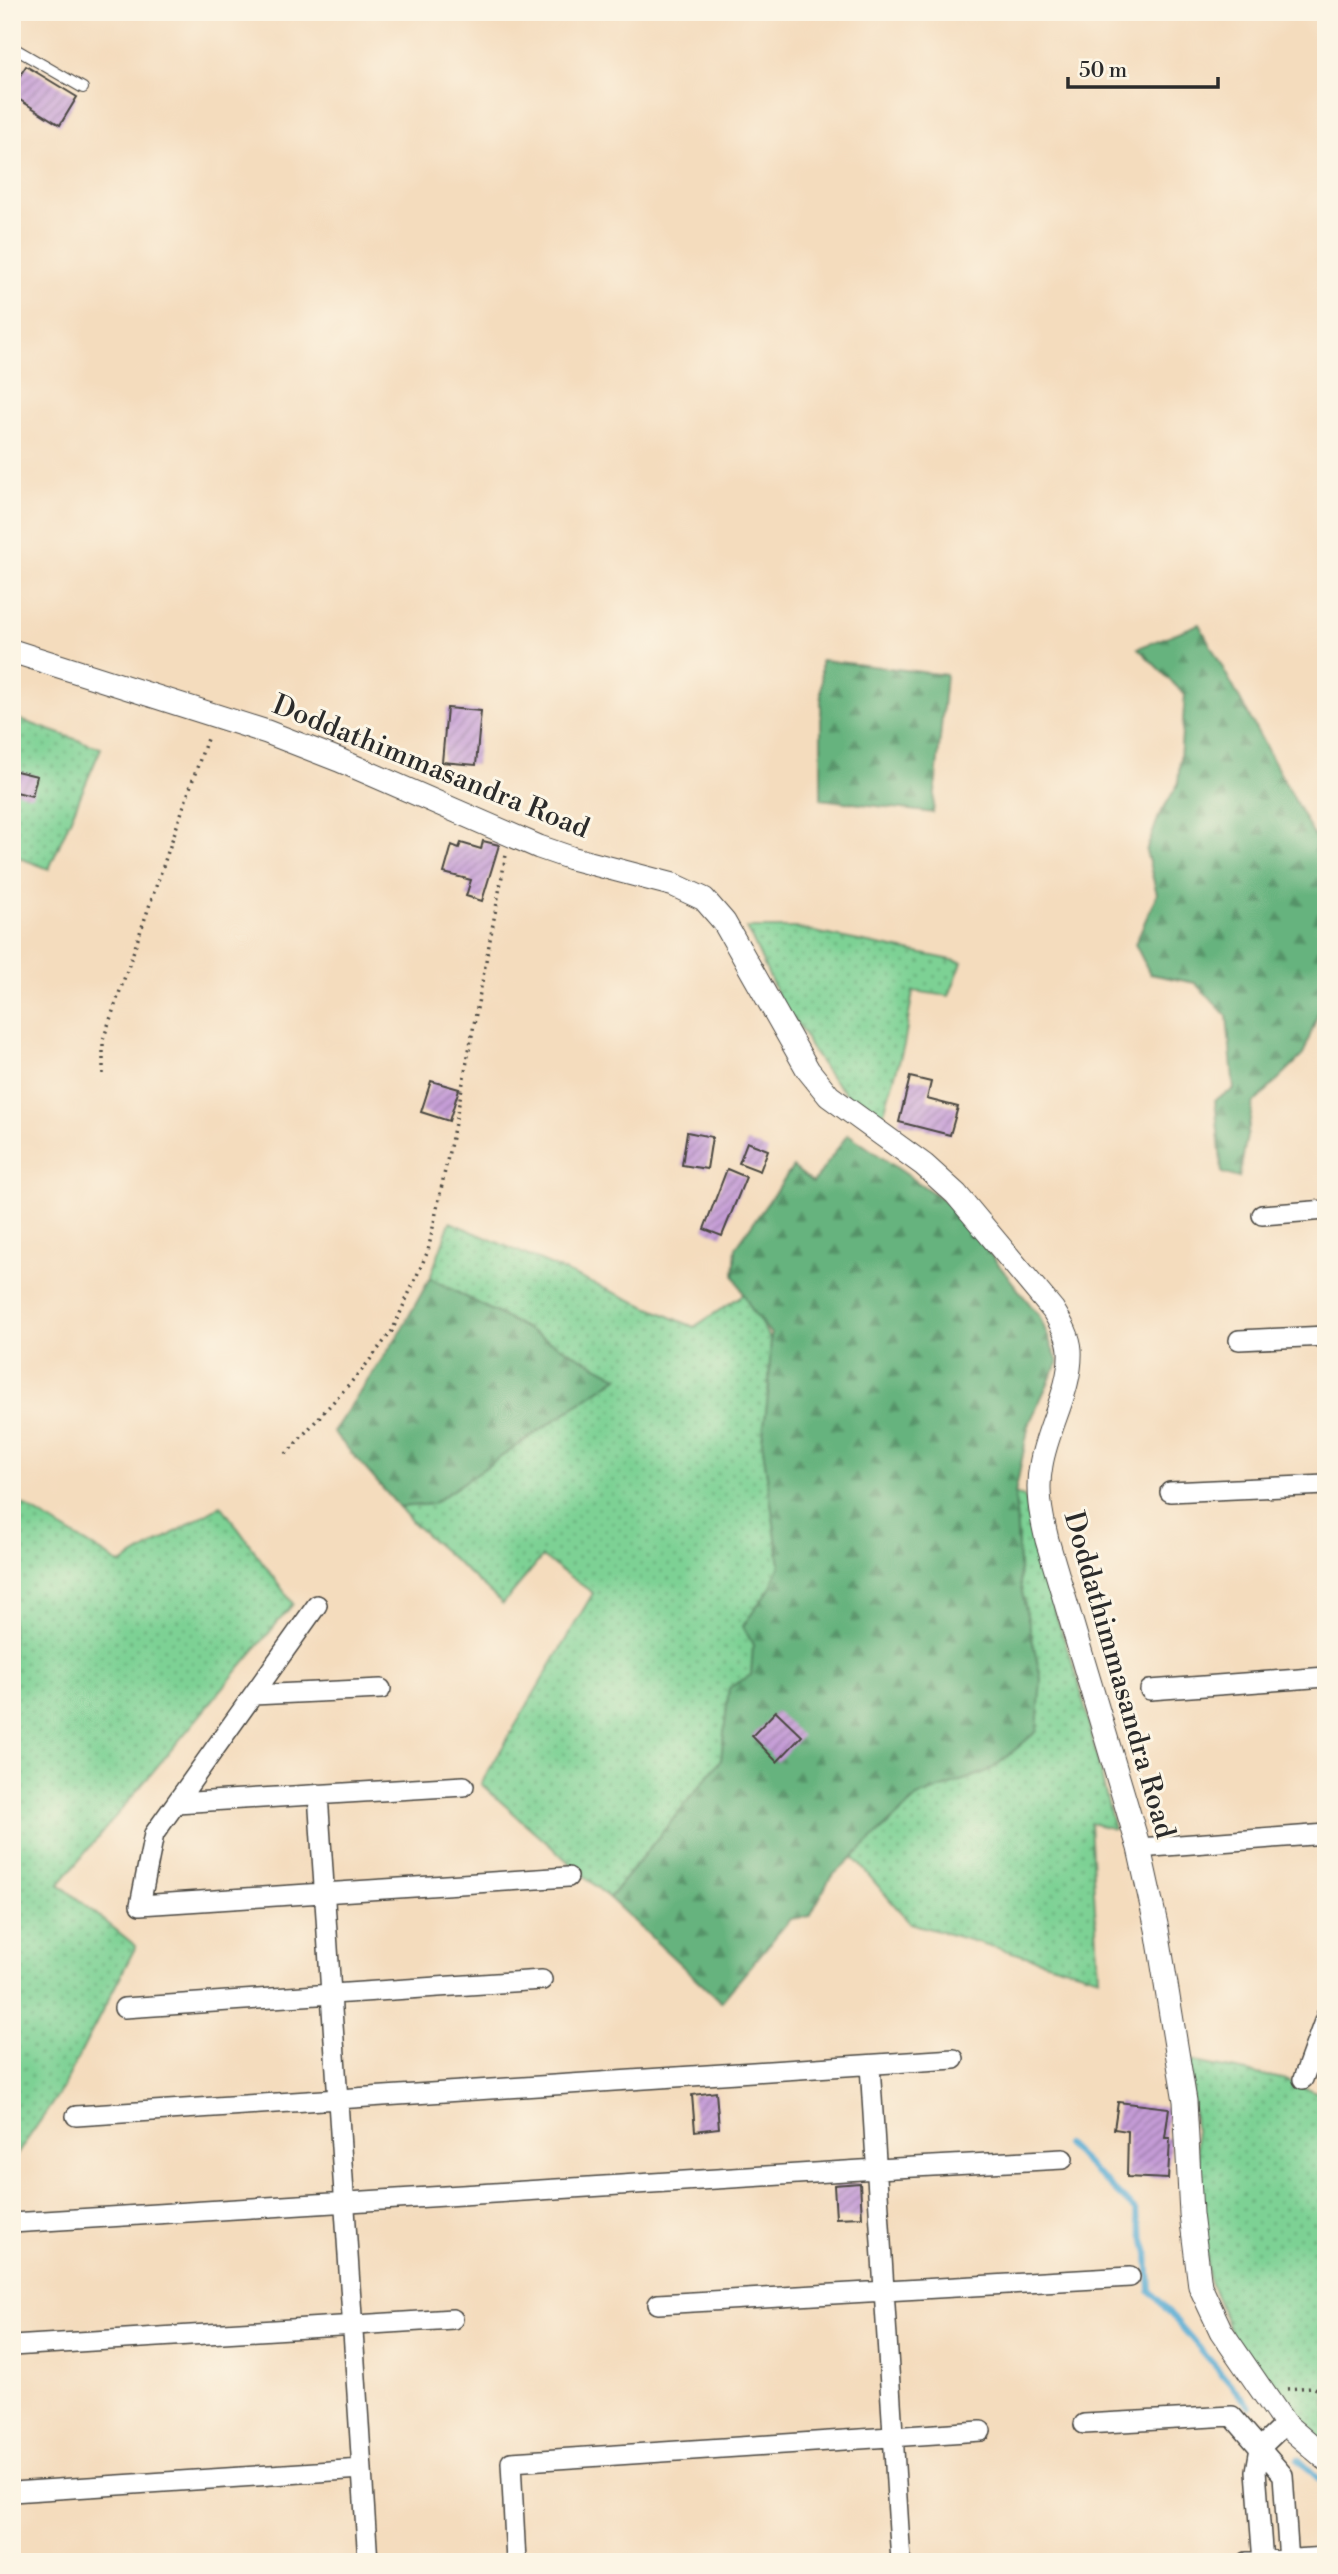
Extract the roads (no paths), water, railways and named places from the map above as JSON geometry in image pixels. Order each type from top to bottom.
[{"type":"street","name":"Doddathimmasandra Road","points":[[12,651],[216,714],[339,760],[510,835],[571,858],[674,886],[704,899],[724,922],[808,1070],[829,1096],[924,1165],[956,1194],[1053,1310],[1064,1329],[1070,1348],[1068,1378],[1040,1467],[1039,1504],[1047,1540],[1139,1848],[1157,1929],[1185,2101],[1192,2214],[1200,2286],[1221,2331],[1285,2424],[1326,2459]]},
{"type":"street","points":[[1262,1215],[1326,1210]]},
{"type":"street","points":[[1239,1340],[1326,1336]]},
{"type":"street","points":[[1170,1492],[1326,1485]]},
{"type":"street","points":[[317,1605],[154,1834],[140,1905],[568,1877]]},
{"type":"street","points":[[1150,1690],[1326,1677]]},
{"type":"street","points":[[253,1695],[381,1689]]},
{"type":"street","points":[[176,1803],[464,1786]]},
{"type":"street","points":[[318,1794],[368,2562]]},
{"type":"street","points":[[1139,1848],[1326,1834]]},
{"type":"street","points":[[124,2008],[542,1980]]},
{"type":"street","points":[[1303,2079],[1324,2029]]},
{"type":"street","points":[[76,2116],[954,2059]]},
{"type":"street","points":[[870,2065],[901,2562]]},
{"type":"street","points":[[12,2223],[1063,2159]]},
{"type":"street","points":[[658,2304],[1129,2277]]},
{"type":"street","points":[[12,2346],[453,2319]]},
{"type":"street","points":[[1084,2424],[1232,2416],[1283,2475],[1288,2561]]},
{"type":"street","points":[[1262,2561],[1256,2470],[1259,2448],[1285,2424]]},
{"type":"street","points":[[516,2562],[511,2462],[981,2431]]},
{"type":"street","points":[[12,2492],[362,2469]]},
{"type":"street","points":[[1247,2562],[1326,2557]]},
{"type":"lane","points":[[12,47],[83,88]]},
{"type":"waterway","points":[[1066,2144],[1135,2210],[1148,2253],[1150,2290],[1250,2407]]},
{"type":"waterway","points":[[1298,2459],[1326,2486]]}]
